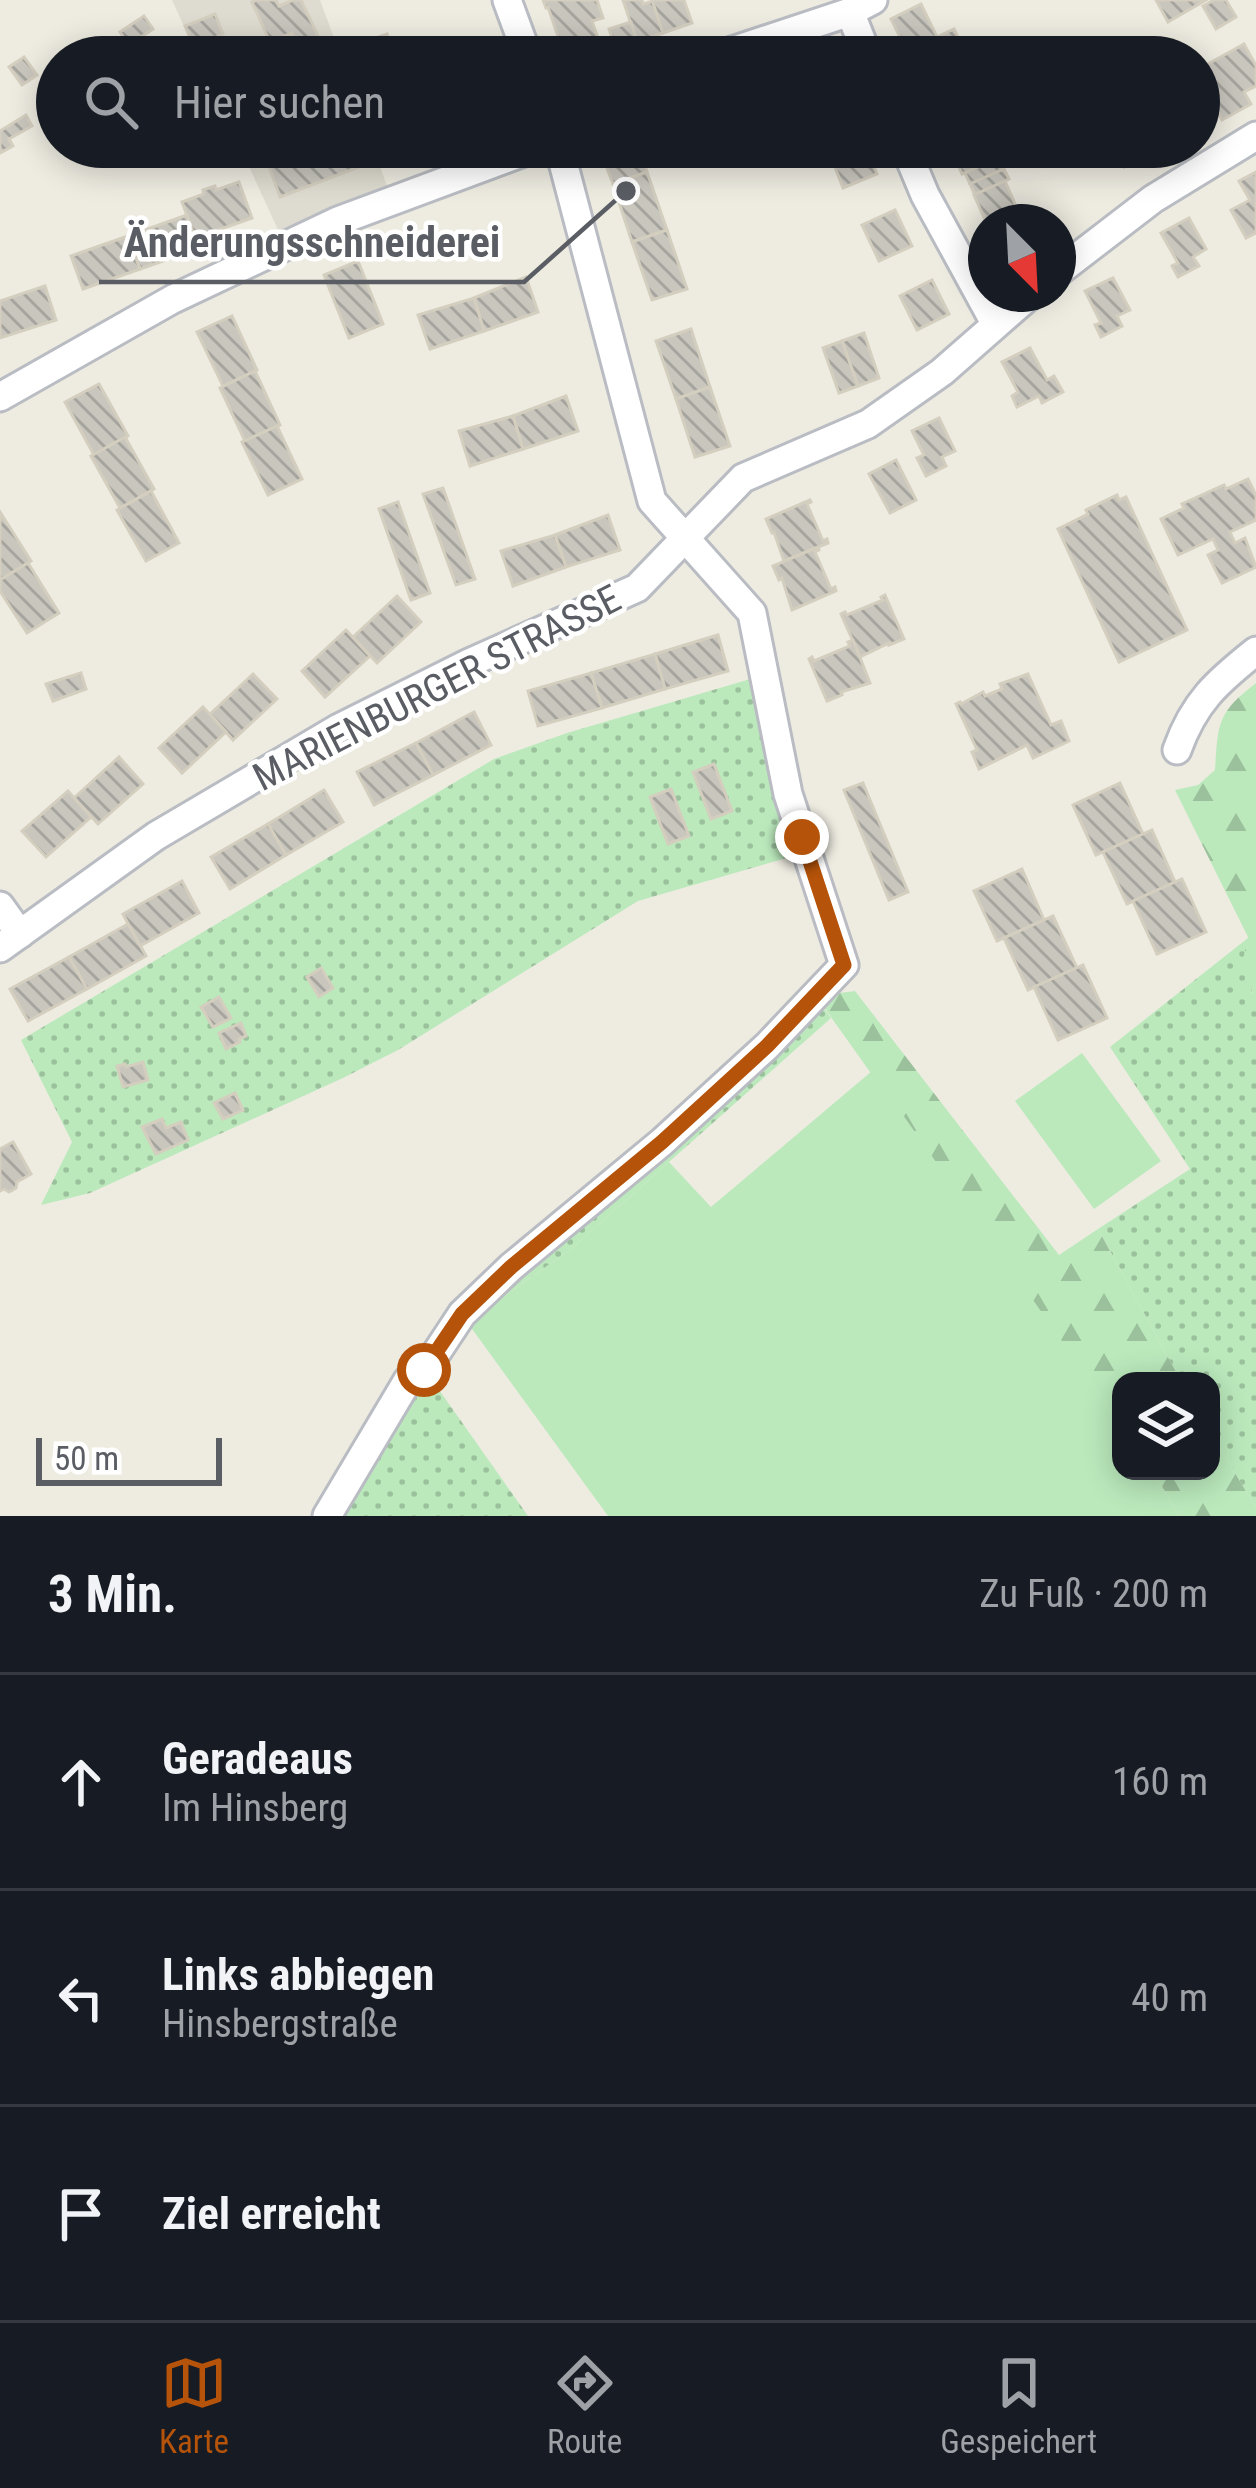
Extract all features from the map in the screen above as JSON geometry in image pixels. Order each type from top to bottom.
[{"type":"street","points":[[507,0],[520,36]]},
{"type":"street","points":[[775,36],[862,6],[866,36]]},
{"type":"street","points":[[1220,158],[1256,136]]},
{"type":"street","points":[[0,397],[173,299],[338,221],[481,168]]},
{"type":"street","points":[[327,1516],[408,1381],[424,1370],[462,1314],[511,1267],[662,1142],[767,1046],[844,965],[788,794],[752,613],[652,501],[565,168]]},
{"type":"street","points":[[914,168],[995,323]]},
{"type":"street","points":[[1076,258],[1153,199],[1204,168]]},
{"type":"street","name":"MARIENBURGER STRASSE","points":[[10,941],[156,836],[339,728],[637,588],[743,478],[868,424],[942,372],[1009,312]]},
{"type":"street","points":[[1177,750],[1188,718],[1222,677],[1256,650]]},
{"type":"street","points":[[0,906],[10,941]]},
{"type":"shaded area","points":[[172,0],[320,0],[333,36],[188,36]]},
{"type":"shaded area","points":[[250,168],[381,168],[387,186],[279,232]]},
{"type":"green space","points":[[764,675],[807,852],[638,901],[398,1050],[90,1193],[41,1205],[72,1142],[21,1040],[494,759]]},
{"type":"green space","points":[[1256,683],[1253,994],[1243,959],[1248,937],[1175,790],[1198,785],[1215,770],[1222,720]]},
{"type":"green space","points":[[1248,938],[1252,993],[1256,993],[1256,1508],[1220,1448],[1220,1372],[1176,1372],[1098,1229],[1190,1169],[1110,1047]]},
{"type":"green space","points":[[855,991],[1059,1255],[1098,1229],[1176,1372],[1112,1372],[1112,1412],[816,996]]},
{"type":"green space","points":[[815,996],[831,1018],[570,1250],[467,1322]]},
{"type":"green space","points":[[1082,1053],[1161,1161],[1094,1209],[1015,1101]]},
{"type":"green space","points":[[872,1071],[1112,1412],[1112,1480],[1158,1480],[1179,1516],[608,1516],[467,1322],[570,1250],[669,1162],[711,1207]]},
{"type":"green space","points":[[425,1370],[528,1516],[327,1516]]},
{"type":"green space","points":[[1220,1448],[1256,1508],[1256,1516],[1179,1516],[1158,1480],[1220,1480]]},
{"type":"building","points":[[276,0],[279,6],[301,0],[318,36],[267,36],[252,2]]},
{"type":"building","points":[[543,0],[597,0],[603,18],[592,21],[597,36],[558,36]]},
{"type":"building","points":[[623,0],[653,1],[663,33],[635,36]]},
{"type":"building","points":[[652,0],[684,0],[692,23],[663,33]]},
{"type":"building","points":[[1156,0],[1206,0],[1168,22]]},
{"type":"building","points":[[1226,0],[1236,17],[1216,29],[1203,6]]},
{"type":"building","points":[[921,4],[937,36],[900,36],[891,19]]},
{"type":"building","points":[[215,14],[223,34],[189,36],[185,26]]},
{"type":"building","points":[[144,16],[153,29],[142,36],[120,32]]},
{"type":"building","points":[[631,22],[635,36],[611,36],[609,29]]},
{"type":"building","points":[[1244,44],[1256,66],[1256,86],[1244,92],[1251,104],[1222,120],[1220,116],[1220,57]]},
{"type":"building","points":[[24,57],[36,76],[22,85],[9,67]]},
{"type":"building","points":[[26,115],[32,126],[9,139],[13,146],[0,153],[0,131]]},
{"type":"building","points":[[270,168],[356,168],[280,197]]},
{"type":"building","points":[[607,168],[646,168],[647,172],[613,184]]},
{"type":"building","points":[[835,168],[875,168],[877,174],[843,188]]},
{"type":"building","points":[[976,168],[1004,169],[970,184],[965,173]]},
{"type":"building","points":[[1004,169],[1009,179],[975,195],[970,184]]},
{"type":"building","points":[[647,172],[667,230],[632,242],[613,184]]},
{"type":"building","points":[[1256,172],[1256,233],[1246,238],[1231,210],[1250,200],[1239,181]]},
{"type":"building","points":[[1005,181],[1015,204],[978,204],[974,195]]},
{"type":"building","points":[[239,182],[252,218],[195,238],[182,202],[204,194],[203,190]]},
{"type":"building","points":[[895,210],[912,246],[879,261],[862,225]]},
{"type":"building","points":[[187,215],[198,249],[140,269],[128,236]]},
{"type":"building","points":[[1189,218],[1206,249],[1193,257],[1199,266],[1178,277],[1172,266],[1178,263],[1161,233]]},
{"type":"building","points":[[667,230],[687,289],[652,300],[632,242]]},
{"type":"building","points":[[128,236],[140,269],[83,289],[71,256]]},
{"type":"building","points":[[358,261],[383,324],[349,338],[324,275]]},
{"type":"building","points":[[526,277],[538,312],[484,331],[474,298]]},
{"type":"building","points":[[1113,278],[1130,310],[1117,316],[1122,326],[1101,337],[1095,325],[1101,323],[1085,291]]},
{"type":"building","points":[[932,280],[949,314],[917,330],[900,296]]},
{"type":"building","points":[[45,286],[56,320],[0,338],[0,301]]},
{"type":"building","points":[[474,298],[484,331],[430,349],[418,315]]},
{"type":"building","points":[[232,316],[257,370],[223,386],[197,332]]},
{"type":"building","points":[[691,329],[710,387],[676,399],[656,341]]},
{"type":"building","points":[[864,333],[879,378],[858,386],[842,341]]},
{"type":"building","points":[[842,341],[858,386],[839,393],[823,348]]},
{"type":"building","points":[[1030,348],[1047,380],[1054,376],[1063,392],[1042,403],[1039,396],[1017,407],[1012,396],[1018,392],[1002,362]]},
{"type":"building","points":[[255,371],[280,425],[245,441],[220,388]]},
{"type":"building","points":[[99,384],[128,436],[94,455],[65,402]]},
{"type":"building","points":[[710,387],[730,446],[695,457],[676,399]]},
{"type":"building","points":[[566,396],[578,431],[523,449],[513,416]]},
{"type":"building","points":[[513,416],[523,449],[470,466],[459,431]]},
{"type":"building","points":[[939,418],[955,451],[942,457],[946,466],[926,476],[917,458],[924,455],[912,431]]},
{"type":"building","points":[[277,426],[302,479],[268,495],[242,442]]},
{"type":"building","points":[[125,437],[154,489],[120,508],[91,456]]},
{"type":"building","points":[[896,460],[916,500],[890,513],[869,474]]},
{"type":"building","points":[[1248,479],[1256,495],[1256,520],[1230,532],[1235,543],[1245,538],[1256,567],[1222,583],[1208,555],[1218,550],[1213,539],[1178,555],[1161,519],[1184,508],[1182,504]]},
{"type":"building","points":[[443,488],[475,579],[456,585],[423,494]]},
{"type":"building","points":[[151,491],[179,543],[146,561],[117,510]]},
{"type":"building","points":[[1117,495],[1119,500],[1126,497],[1187,630],[1119,662],[1058,529]]},
{"type":"building","points":[[810,500],[807,504],[828,543],[784,561],[766,519]]},
{"type":"building","points":[[398,502],[430,593],[411,600],[379,509]]},
{"type":"building","points":[[0,512],[31,561],[0,580]]},
{"type":"building","points":[[608,515],[620,550],[566,567],[555,535]]},
{"type":"building","points":[[555,535],[566,567],[513,586],[501,551]]},
{"type":"building","points":[[818,547],[815,552],[836,591],[792,610],[773,566]]},
{"type":"building","points":[[28,563],[59,613],[27,633],[0,591],[0,580]]},
{"type":"building","points":[[885,595],[904,639],[860,657],[841,614],[883,600]]},
{"type":"building","points":[[397,596],[421,622],[377,663],[353,637]]},
{"type":"building","points":[[346,630],[370,656],[325,697],[302,671]]},
{"type":"building","points":[[718,635],[728,671],[665,689],[655,654]]},
{"type":"building","points":[[853,640],[870,683],[827,701],[809,659],[850,646]]},
{"type":"building","points":[[655,654],[665,689],[602,708],[591,673]]},
{"type":"building","points":[[81,673],[86,689],[53,701],[46,684]]},
{"type":"building","points":[[591,673],[602,708],[538,726],[528,691]]},
{"type":"building","points":[[253,674],[277,699],[233,740],[210,714]]},
{"type":"building","points":[[1028,674],[1051,725],[1061,721],[1069,741],[1033,758],[1027,745],[979,769],[972,752],[977,750],[956,704],[1002,689],[1000,684]]},
{"type":"building","points":[[203,707],[226,732],[182,773],[159,748]]},
{"type":"building","points":[[474,712],[491,745],[433,775],[416,743]]},
{"type":"building","points":[[416,743],[433,775],[374,805],[357,772]]},
{"type":"building","points":[[119,757],[143,784],[98,824],[74,798]]},
{"type":"building","points":[[714,764],[732,811],[711,819],[693,772]]},
{"type":"building","points":[[863,783],[908,892],[889,900],[844,790]]},
{"type":"building","points":[[1120,783],[1143,834],[1096,855],[1073,805]]},
{"type":"building","points":[[671,789],[689,836],[668,844],[650,797]]},
{"type":"building","points":[[324,790],[343,822],[286,855],[268,824]]},
{"type":"building","points":[[68,791],[91,817],[46,857],[22,831]]},
{"type":"building","points":[[268,824],[286,855],[230,889],[211,857]]},
{"type":"building","points":[[1152,830],[1175,882],[1127,904],[1103,852]]},
{"type":"building","points":[[1022,869],[1044,920],[997,941],[974,891]]},
{"type":"building","points":[[1182,879],[1206,932],[1157,954],[1133,901]]},
{"type":"building","points":[[182,881],[199,913],[140,946],[123,914]]},
{"type":"building","points":[[1053,916],[1077,968],[1028,990],[1004,938]]},
{"type":"building","points":[[128,924],[146,956],[87,989],[69,957]]},
{"type":"building","points":[[69,957],[87,989],[28,1021],[10,989]]},
{"type":"building","points":[[1083,965],[1107,1018],[1058,1040],[1034,987]]},
{"type":"building","points":[[321,968],[333,988],[319,997],[307,977]]},
{"type":"building","points":[[219,997],[231,1018],[213,1027],[201,1007]]},
{"type":"building","points":[[241,1023],[246,1036],[226,1049],[219,1033]]},
{"type":"building","points":[[143,1062],[148,1080],[123,1087],[117,1066]]},
{"type":"building","points":[[235,1093],[243,1110],[223,1119],[214,1103]]},
{"type":"building","points":[[162,1119],[166,1128],[181,1122],[188,1140],[156,1154],[142,1127]]},
{"type":"building","points":[[13,1142],[31,1174],[9,1192],[0,1191],[0,1149]]},
{"type":"place","name":"Änderungsschneiderei","points":[[626,191]]},
{"type":"route","points":[[424,1370],[462,1314],[511,1267],[662,1142],[767,1046],[844,965],[802,837]]}]
